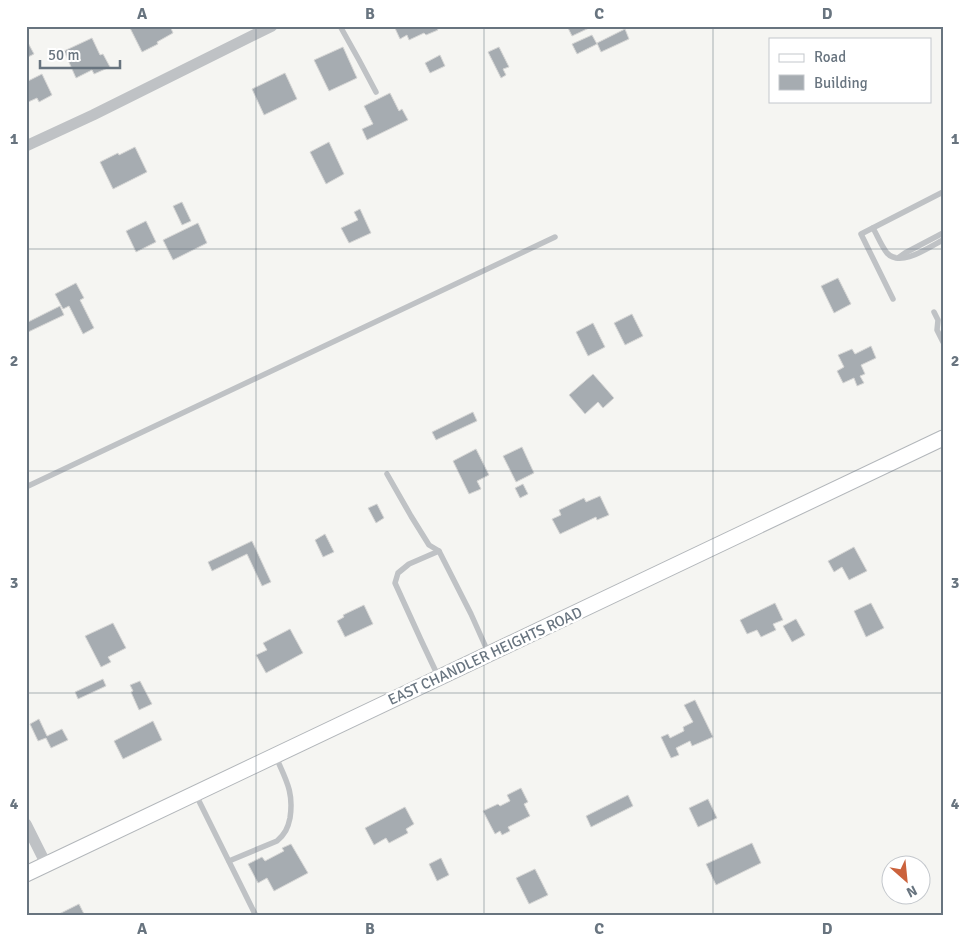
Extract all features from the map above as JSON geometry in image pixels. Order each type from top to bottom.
[{"type":"main road","name":"EAST CHANDLER HEIGHTS ROAD","points":[[26,874],[943,438]]},
{"type":"street","points":[[26,146],[272,26]]},
{"type":"street","points":[[26,824],[46,864]]},
{"type":"lane","points":[[340,26],[376,92]]},
{"type":"lane","points":[[893,299],[861,234],[943,192]]},
{"type":"lane","points":[[873,228],[888,254],[898,258],[910,257],[943,240]]},
{"type":"lane","points":[[898,258],[943,233]]},
{"type":"lane","points":[[26,487],[555,236]]},
{"type":"lane","points":[[934,312],[941,321],[936,330],[943,342]]},
{"type":"lane","points":[[388,474],[429,545],[439,551],[489,654]]},
{"type":"lane","points":[[439,551],[409,564],[398,573],[395,583],[439,678]]},
{"type":"lane","points":[[230,862],[276,841],[286,831],[291,813],[291,797],[288,784],[275,755]]},
{"type":"lane","points":[[195,793],[256,916]]},
{"type":"building","points":[[129,26],[170,26],[173,33],[157,42],[158,44],[142,52]]},
{"type":"building","points":[[394,26],[436,26],[438,30],[426,35],[424,33],[409,40],[407,35],[400,39]]},
{"type":"building","points":[[567,26],[588,26],[589,28],[572,36]]},
{"type":"building","points":[[625,29],[629,39],[601,52],[597,43]]},
{"type":"building","points":[[592,35],[597,44],[577,54],[572,44]]},
{"type":"building","points":[[92,38],[100,55],[103,54],[110,67],[94,74],[92,70],[76,78],[64,51]]},
{"type":"building","points":[[26,39],[34,54],[26,58]]},
{"type":"building","points":[[343,47],[357,78],[329,91],[314,60]]},
{"type":"building","points":[[499,47],[509,67],[503,69],[506,75],[501,78],[488,52]]},
{"type":"building","points":[[440,55],[445,66],[430,73],[425,63]]},
{"type":"building","points":[[285,73],[297,99],[264,115],[252,89]]},
{"type":"building","points":[[42,74],[52,95],[39,102],[37,98],[26,103],[26,82]]},
{"type":"building","points":[[390,93],[399,111],[402,109],[408,120],[367,140],[362,129],[373,124],[364,106]]},
{"type":"building","points":[[329,142],[344,174],[326,184],[310,152]]},
{"type":"building","points":[[135,147],[147,172],[113,189],[100,162]]},
{"type":"building","points":[[182,202],[191,221],[182,225],[173,206]]},
{"type":"building","points":[[360,209],[371,233],[349,243],[341,228],[358,220],[354,212]]},
{"type":"building","points":[[146,221],[156,242],[136,252],[126,231]]},
{"type":"building","points":[[198,223],[207,243],[173,260],[163,240]]},
{"type":"building","points":[[838,278],[851,304],[834,313],[821,286]]},
{"type":"building","points":[[76,283],[84,298],[80,300],[94,328],[83,334],[69,306],[63,309],[55,294]]},
{"type":"building","points":[[60,306],[64,315],[26,333],[26,323]]},
{"type":"building","points":[[632,314],[643,336],[625,345],[614,323]]},
{"type":"building","points":[[593,323],[605,347],[588,356],[576,332]]},
{"type":"building","points":[[871,346],[876,358],[861,365],[865,374],[860,376],[864,383],[857,386],[854,378],[843,383],[837,371],[844,367],[838,355],[852,349],[855,354]]},
{"type":"building","points":[[593,374],[614,398],[603,408],[598,402],[585,414],[569,395]]},
{"type":"building","points":[[473,412],[477,421],[436,440],[432,432]]},
{"type":"building","points":[[522,447],[534,473],[516,482],[503,456]]},
{"type":"building","points":[[476,449],[489,475],[477,481],[481,489],[469,494],[453,461]]},
{"type":"building","points":[[523,484],[528,494],[520,498],[515,488]]},
{"type":"building","points":[[600,496],[609,515],[597,520],[596,517],[560,534],[552,519],[561,515],[559,510],[584,498],[586,502]]},
{"type":"building","points":[[377,504],[384,518],[376,523],[368,508]]},
{"type":"building","points":[[325,534],[334,552],[323,557],[315,540]]},
{"type":"building","points":[[252,541],[271,582],[262,586],[247,554],[212,571],[208,562]]},
{"type":"building","points":[[854,547],[867,571],[849,580],[842,567],[834,572],[828,561]]},
{"type":"building","points":[[775,603],[783,620],[773,624],[776,630],[761,637],[757,630],[747,634],[740,620]]},
{"type":"building","points":[[871,603],[884,628],[866,637],[854,611]]},
{"type":"building","points":[[364,605],[373,624],[345,637],[337,621],[344,617],[343,615]]},
{"type":"building","points":[[796,619],[805,635],[792,642],[783,626]]},
{"type":"building","points":[[113,623],[126,648],[108,657],[111,662],[101,667],[85,636]]},
{"type":"building","points":[[290,629],[303,653],[266,673],[256,655],[267,650],[263,643]]},
{"type":"building","points":[[103,679],[106,686],[78,699],[75,692]]},
{"type":"building","points":[[140,681],[152,704],[139,710],[130,685]]},
{"type":"building","points":[[695,700],[713,737],[692,746],[690,741],[676,748],[679,755],[671,758],[661,737],[668,734],[670,738],[684,731],[683,727],[693,722],[684,705]]},
{"type":"building","points":[[39,719],[47,736],[62,729],[68,740],[51,748],[46,738],[38,741],[30,724]]},
{"type":"building","points":[[153,721],[162,740],[123,759],[114,741]]},
{"type":"building","points":[[521,788],[528,802],[524,804],[530,816],[508,827],[510,831],[502,835],[500,831],[495,834],[483,811],[510,801],[507,795]]},
{"type":"building","points":[[628,795],[633,806],[591,827],[586,816]]},
{"type":"building","points":[[708,799],[717,818],[698,827],[689,808]]},
{"type":"building","points":[[405,807],[414,824],[406,829],[408,833],[389,843],[386,838],[374,845],[365,828]]},
{"type":"building","points":[[752,843],[761,863],[716,885],[706,864]]},
{"type":"building","points":[[291,844],[308,873],[274,891],[267,878],[258,883],[248,864],[262,857],[265,861],[284,851],[282,848]]},
{"type":"building","points":[[441,858],[449,875],[437,881],[429,864]]},
{"type":"building","points":[[535,869],[548,895],[529,904],[516,878]]},
{"type":"building","points":[[79,904],[85,916],[55,916]]}]
